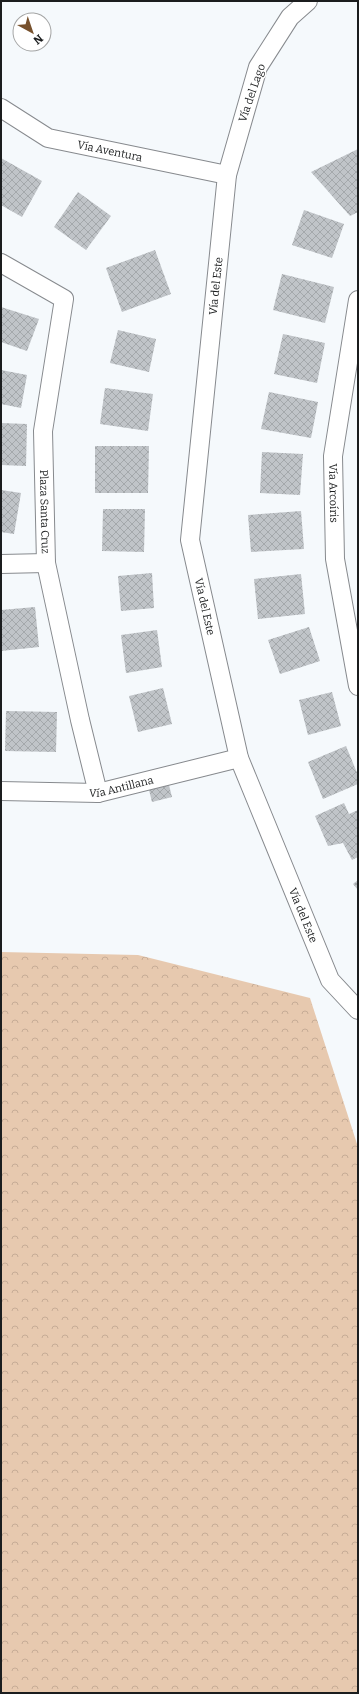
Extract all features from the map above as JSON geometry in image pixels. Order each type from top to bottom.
[{"type":"street","name":"Vía del Lago","points":[[227,175],[258,67],[290,16],[308,1]]},
{"type":"street","name":"Vía Aventura","points":[[1,108],[48,138],[227,175]]},
{"type":"street","name":"Vía del Este","points":[[227,175],[190,540],[240,758],[330,980],[358,1010]]},
{"type":"street","name":"Plaza Santa Cruz","points":[[1,263],[64,299],[43,431],[46,563],[80,720],[98,793]]},
{"type":"street","name":"Vía Arcoíris","points":[[358,300],[332,456],[335,559],[358,686]]},
{"type":"street","points":[[1,564],[46,563]]},
{"type":"street","name":"Vía Antillana","points":[[1,791],[98,793],[240,758]]},
{"type":"green space","points":[[1,952],[138,955],[310,998],[358,1147],[358,1693],[1,1693]]},
{"type":"building","points":[[358,149],[358,212],[350,216],[311,172]]},
{"type":"building","points":[[1,158],[42,181],[22,217],[1,205]]},
{"type":"building","points":[[78,192],[111,216],[86,250],[54,227]]},
{"type":"building","points":[[304,210],[344,224],[332,258],[292,245]]},
{"type":"building","points":[[155,250],[171,294],[122,312],[106,268]]},
{"type":"building","points":[[282,274],[334,287],[325,323],[273,310]]},
{"type":"building","points":[[1,307],[39,319],[27,351],[1,342]]},
{"type":"building","points":[[118,330],[156,339],[149,372],[110,363]]},
{"type":"building","points":[[283,334],[325,343],[317,383],[274,374]]},
{"type":"building","points":[[1,370],[27,375],[21,408],[1,404]]},
{"type":"building","points":[[105,388],[153,394],[148,431],[100,424]]},
{"type":"building","points":[[269,392],[318,402],[311,438],[261,429]]},
{"type":"building","points":[[1,423],[27,424],[26,466],[1,465]]},
{"type":"building","points":[[95,446],[149,446],[148,493],[95,493]]},
{"type":"building","points":[[262,452],[303,454],[300,495],[260,493]]},
{"type":"building","points":[[1,490],[21,493],[14,534],[1,532]]},
{"type":"building","points":[[103,509],[145,509],[144,552],[102,551]]},
{"type":"building","points":[[301,511],[304,549],[251,552],[248,515]]},
{"type":"building","points":[[152,573],[154,608],[121,611],[118,576]]},
{"type":"building","points":[[301,574],[305,614],[258,619],[254,579]]},
{"type":"building","points":[[35,607],[39,647],[1,651],[1,610]]},
{"type":"building","points":[[309,627],[320,661],[280,674],[268,640]]},
{"type":"building","points":[[157,630],[162,667],[126,673],[121,635]]},
{"type":"building","points":[[163,688],[172,724],[138,732],[129,696]]},
{"type":"building","points":[[332,692],[341,726],[308,735],[299,700]]},
{"type":"building","points":[[6,711],[57,712],[56,752],[5,751]]},
{"type":"building","points":[[346,746],[358,775],[358,784],[323,799],[308,762]]},
{"type":"building","points":[[169,785],[172,797],[152,802],[149,790]]},
{"type":"building","points":[[344,803],[349,814],[358,810],[358,857],[352,860],[343,843],[328,846],[315,816]]},
{"type":"building","points":[[358,880],[358,890],[353,884]]}]
